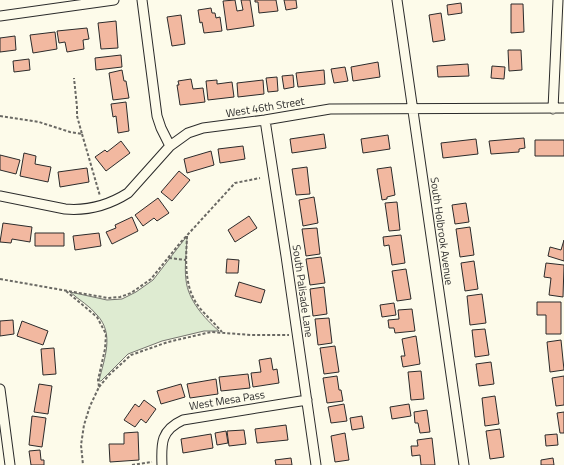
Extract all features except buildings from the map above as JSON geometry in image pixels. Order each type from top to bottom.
[{"type":"street","points":[[0,16],[114,0]]},
{"type":"street","points":[[142,0],[157,116],[160,128],[170,146]]},
{"type":"street","name":"South Holbrook Avenue","points":[[397,0],[464,465]]},
{"type":"street","points":[[553,108],[558,0]]},
{"type":"street","name":"West 46th Street","points":[[0,196],[75,210],[104,205],[128,193],[170,146],[188,133],[203,128],[265,120],[330,109],[564,108]]},
{"type":"street","name":"South Palisade Lane","points":[[265,120],[316,465]]},
{"type":"street","points":[[0,389],[10,465]]},
{"type":"street","name":"West Mesa Pass","points":[[162,465],[161,446],[163,437],[174,424],[183,420],[307,400]]},
{"type":"path","points":[[74,78],[77,116],[104,205]]},
{"type":"path","points":[[0,116],[39,122],[70,132],[82,134]]},
{"type":"path","points":[[0,279],[108,298],[120,297],[130,293],[151,279],[187,236],[235,183],[260,178]]},
{"type":"path","points":[[187,236],[187,278],[190,290],[196,302],[223,333]]},
{"type":"path","points":[[169,258],[186,260]]},
{"type":"path","points":[[65,290],[97,317],[106,334],[105,349],[98,380],[99,386]]},
{"type":"path","points":[[83,465],[81,445],[84,425],[90,406],[99,386],[116,367],[130,356],[147,349],[211,332],[273,336],[297,334]]},
{"type":"path","points":[[132,465],[152,462]]},
{"type":"green space","points":[[187,236],[185,269],[187,287],[198,308],[219,331],[204,331],[162,341],[128,354],[101,381],[99,381],[107,347],[106,330],[94,312],[70,292],[107,300],[122,299],[136,292],[153,280]]}]
